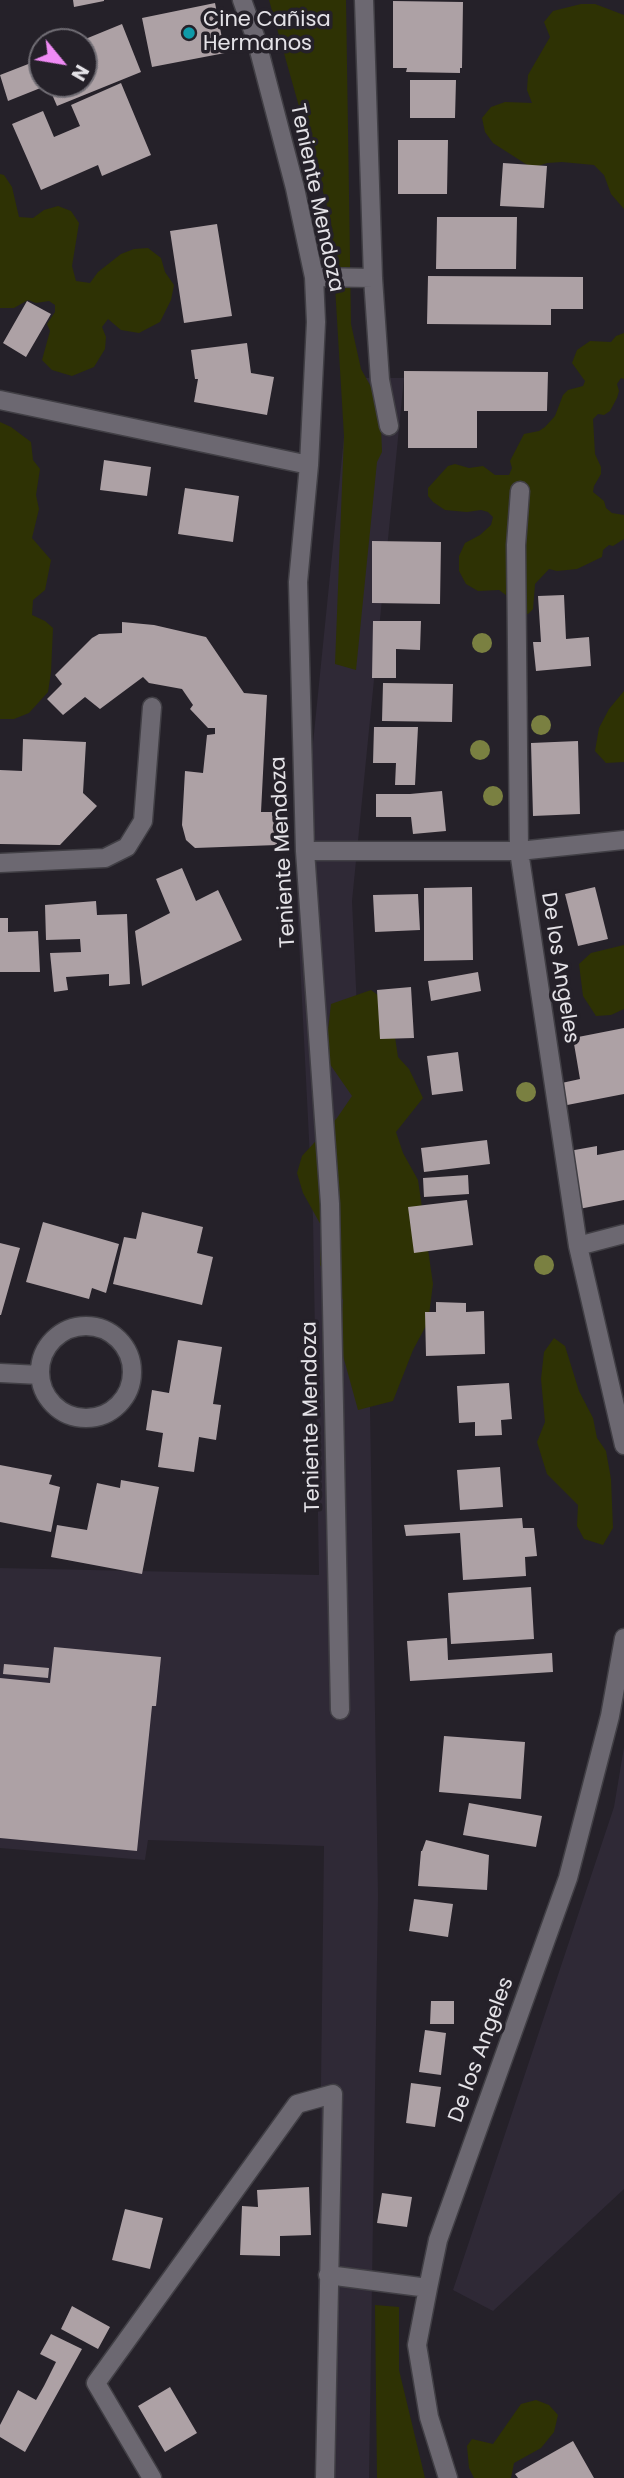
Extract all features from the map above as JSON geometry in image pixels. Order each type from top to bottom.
[{"type":"street","name":"Teniente Mendoza","points":[[242,0],[256,39],[279,126],[314,277],[316,322],[309,465],[298,582],[304,852],[330,1203],[340,1710]]},
{"type":"street","points":[[364,0],[373,278],[380,380],[389,426]]},
{"type":"street","points":[[314,277],[373,278]]},
{"type":"street","points":[[0,400],[309,465]]},
{"type":"street","name":"De los Angeles","points":[[520,491],[516,545],[519,851],[578,1246],[624,1445]]},
{"type":"street","points":[[0,863],[106,858],[127,847],[143,821],[152,707]]},
{"type":"street","points":[[304,852],[519,851],[624,840]]},
{"type":"street","points":[[578,1246],[624,1234]]},
{"type":"street","points":[[78,1326],[100,1327],[120,1339],[131,1358],[132,1381],[123,1401],[106,1415],[83,1419],[62,1412],[46,1396],[40,1375],[44,1353],[58,1335],[78,1326]]},
{"type":"street","points":[[0,1373],[40,1375]]},
{"type":"street","name":"De los Angeles","points":[[448,2478],[429,2417],[417,2345],[438,2240],[568,1878],[610,1716],[624,1639]]},
{"type":"street","points":[[152,2478],[96,2384],[297,2104],[333,2094],[325,2478]]},
{"type":"street","points":[[328,2275],[428,2288]]},
{"type":"shaded area","points":[[350,378],[404,378],[352,901],[367,1223],[378,1896],[369,2478],[316,2478],[324,1846],[148,1840],[145,1860],[0,1848],[0,1568],[319,1575],[313,1218],[297,901]]},
{"type":"shaded area","points":[[624,1747],[624,2189],[493,2311],[453,2290],[614,1807]]},
{"type":"green space","points":[[269,0],[346,0],[351,324],[361,369],[380,403],[382,452],[377,462],[356,670],[335,664],[344,436],[331,220]]},
{"type":"green space","points":[[581,4],[595,4],[624,15],[624,209],[611,194],[604,175],[594,165],[562,162],[532,168],[493,143],[485,132],[482,118],[491,107],[505,102],[532,103],[527,90],[528,75],[550,37],[544,22],[553,11]]},
{"type":"green space","points":[[0,174],[4,175],[12,187],[19,217],[33,218],[44,210],[58,206],[71,211],[79,223],[72,266],[76,281],[90,283],[98,272],[121,254],[134,249],[148,248],[161,258],[165,272],[174,285],[171,300],[160,322],[139,333],[121,330],[108,319],[102,327],[106,337],[105,349],[94,367],[72,376],[52,370],[42,360],[50,331],[47,324],[55,312],[55,305],[49,301],[36,303],[28,300],[14,308],[0,308]]},
{"type":"green space","points":[[624,333],[624,379],[621,378],[617,384],[619,391],[610,411],[604,415],[598,414],[593,419],[595,454],[601,474],[593,492],[604,501],[606,508],[612,513],[624,515],[624,539],[613,546],[609,545],[603,550],[602,557],[577,569],[549,569],[535,584],[533,609],[528,614],[521,612],[510,598],[499,590],[478,591],[466,584],[459,571],[459,556],[465,543],[491,525],[493,517],[481,510],[445,510],[428,496],[428,488],[448,466],[455,464],[469,468],[483,466],[495,475],[509,475],[512,468],[510,461],[524,434],[545,427],[555,416],[563,395],[568,390],[583,386],[585,381],[572,363],[577,350],[590,341],[611,342]]},
{"type":"green space","points":[[0,422],[31,442],[33,460],[40,469],[36,495],[39,509],[32,538],[51,560],[45,590],[33,600],[32,615],[53,628],[48,692],[29,713],[14,719],[0,719]]},
{"type":"green space","points":[[624,691],[624,762],[606,763],[595,751],[599,728],[609,709]]},
{"type":"green space","points":[[624,945],[624,1009],[611,1015],[596,1016],[583,996],[579,964],[591,953]]},
{"type":"green space","points":[[371,990],[390,1004],[398,1057],[409,1069],[423,1098],[396,1132],[403,1153],[418,1180],[433,1284],[428,1322],[413,1350],[393,1401],[358,1410],[339,1341],[343,1300],[320,1265],[322,1227],[303,1193],[297,1173],[302,1156],[337,1118],[352,1096],[325,1057],[331,1004]]},
{"type":"green space","points":[[554,1338],[565,1346],[579,1391],[593,1418],[597,1438],[606,1451],[611,1479],[613,1528],[603,1545],[584,1539],[577,1526],[578,1505],[547,1474],[537,1442],[545,1422],[541,1379],[544,1352]]},
{"type":"green space","points":[[375,2305],[399,2307],[399,2370],[425,2478],[377,2478]]},
{"type":"green space","points":[[536,2400],[549,2405],[558,2415],[554,2432],[541,2448],[514,2463],[511,2478],[474,2478],[469,2468],[467,2446],[472,2439],[493,2444],[521,2404]]},
{"type":"building","points":[[73,0],[104,0],[104,1],[74,7]]},
{"type":"building","points":[[393,1],[463,2],[460,73],[406,72],[407,68],[393,68]]},
{"type":"building","points":[[215,3],[225,53],[152,67],[142,18]]},
{"type":"building","points":[[122,24],[141,72],[98,89],[98,34]]},
{"type":"building","points":[[28,64],[28,93],[8,101],[0,75]]},
{"type":"building","points":[[410,80],[456,80],[455,118],[410,118]]},
{"type":"building","points":[[121,83],[151,155],[102,176],[98,165],[41,190],[12,124],[43,111],[54,137],[80,126],[71,105],[87,98],[98,98],[98,93]]},
{"type":"building","points":[[54,98],[77,98],[57,106]]},
{"type":"building","points":[[398,140],[448,140],[447,194],[398,194]]},
{"type":"building","points":[[503,163],[547,166],[544,208],[500,206]]},
{"type":"building","points":[[437,217],[517,217],[516,269],[436,269]]},
{"type":"building","points":[[217,224],[232,316],[184,323],[170,231]]},
{"type":"building","points":[[428,276],[583,277],[583,309],[551,309],[551,325],[427,324]]},
{"type":"building","points":[[27,301],[51,314],[26,357],[3,343]]},
{"type":"building","points":[[247,343],[251,373],[274,377],[267,415],[194,402],[198,379],[195,379],[191,350]]},
{"type":"building","points":[[404,371],[548,372],[547,411],[477,411],[477,448],[408,448]]},
{"type":"building","points":[[104,460],[151,467],[147,496],[100,490]]},
{"type":"building","points":[[185,488],[239,496],[233,542],[178,534]]},
{"type":"building","points":[[372,541],[441,542],[440,604],[372,603]]},
{"type":"building","points":[[564,595],[566,639],[589,637],[591,666],[536,671],[533,642],[541,642],[538,596]]},
{"type":"building","points":[[373,621],[421,621],[420,650],[396,649],[396,678],[372,678]]},
{"type":"building","points":[[122,622],[154,625],[206,637],[244,693],[267,695],[261,812],[279,812],[277,845],[195,848],[186,840],[182,825],[185,771],[203,773],[207,735],[215,734],[215,728],[208,728],[190,709],[193,705],[182,689],[149,683],[143,677],[100,709],[85,697],[63,715],[47,699],[62,684],[55,675],[92,638],[99,634],[122,633]]},
{"type":"building","points":[[383,683],[453,684],[452,722],[382,721]]},
{"type":"building","points":[[374,727],[418,727],[415,785],[395,785],[396,763],[373,763]]},
{"type":"building","points":[[23,739],[86,742],[83,793],[97,806],[60,845],[0,844],[0,770],[22,771]]},
{"type":"building","points":[[578,741],[580,814],[533,816],[531,743]]},
{"type":"building","points":[[442,791],[446,831],[413,834],[411,817],[376,817],[376,794]]},
{"type":"building","points":[[182,868],[196,901],[218,890],[242,940],[142,986],[135,931],[170,913],[156,879]]},
{"type":"building","points":[[472,887],[473,960],[424,961],[424,888]]},
{"type":"building","points":[[595,887],[608,939],[578,946],[565,894]]},
{"type":"building","points":[[418,894],[420,930],[375,932],[373,895]]},
{"type":"building","points":[[96,901],[97,915],[127,914],[130,984],[109,986],[109,974],[66,977],[68,990],[54,992],[50,953],[81,952],[80,939],[46,940],[45,905]]},
{"type":"building","points":[[0,918],[8,918],[8,932],[38,931],[40,972],[0,972]]},
{"type":"building","points":[[478,972],[481,991],[431,1001],[428,981]]},
{"type":"building","points":[[411,987],[414,1038],[380,1039],[377,990]]},
{"type":"building","points":[[624,1028],[624,1094],[562,1106],[557,1084],[580,1079],[573,1038]]},
{"type":"building","points":[[458,1052],[463,1091],[432,1095],[427,1056]]},
{"type":"building","points":[[487,1140],[490,1164],[424,1172],[421,1148]]},
{"type":"building","points":[[597,1146],[597,1155],[624,1150],[624,1200],[579,1209],[569,1151]]},
{"type":"building","points":[[468,1175],[469,1194],[424,1197],[423,1178]]},
{"type":"building","points":[[467,1200],[473,1245],[414,1253],[408,1207]]},
{"type":"building","points":[[142,1212],[203,1227],[197,1253],[213,1257],[202,1305],[113,1284],[124,1237],[136,1239]]},
{"type":"building","points":[[43,1222],[119,1244],[106,1293],[92,1288],[89,1299],[26,1282]]},
{"type":"building","points":[[0,1243],[20,1248],[1,1315],[0,1315]]},
{"type":"building","points":[[436,1302],[466,1303],[466,1312],[484,1311],[485,1354],[426,1356],[425,1312],[436,1312]]},
{"type":"building","points":[[178,1340],[222,1347],[213,1404],[221,1405],[216,1440],[199,1437],[194,1472],[158,1467],[163,1433],[146,1430],[152,1390],[169,1393]]},
{"type":"building","points":[[509,1383],[512,1419],[501,1420],[502,1435],[475,1436],[475,1422],[459,1423],[457,1386]]},
{"type":"building","points":[[0,1465],[52,1475],[49,1484],[60,1487],[51,1532],[0,1522]]},
{"type":"building","points":[[500,1467],[503,1507],[460,1510],[457,1470]]},
{"type":"building","points":[[121,1480],[159,1487],[142,1574],[51,1557],[57,1525],[87,1530],[97,1483],[120,1488]]},
{"type":"building","points":[[522,1518],[523,1528],[534,1528],[537,1556],[525,1557],[526,1576],[463,1580],[460,1533],[406,1536],[404,1525]]},
{"type":"building","points":[[531,1587],[534,1639],[451,1644],[448,1593]]},
{"type":"building","points":[[447,1638],[448,1660],[552,1653],[553,1672],[410,1681],[407,1641]]},
{"type":"building","points":[[54,1647],[161,1657],[156,1706],[152,1706],[137,1851],[0,1838],[0,1678],[50,1683]]},
{"type":"building","points":[[4,1664],[49,1668],[48,1678],[3,1674]]},
{"type":"building","points":[[444,1736],[525,1742],[521,1799],[439,1792]]},
{"type":"building","points":[[469,1803],[542,1816],[536,1847],[463,1835]]},
{"type":"building","points":[[426,1840],[489,1855],[487,1890],[418,1886],[421,1851]]},
{"type":"building","points":[[414,1899],[453,1904],[448,1937],[409,1931]]},
{"type":"building","points":[[431,2001],[454,2001],[454,2024],[430,2024]]},
{"type":"building","points":[[425,2030],[446,2033],[441,2075],[419,2072]]},
{"type":"building","points":[[411,2083],[441,2087],[435,2127],[406,2123]]},
{"type":"building","points":[[309,2187],[311,2235],[280,2236],[280,2256],[240,2255],[242,2206],[258,2207],[257,2190]]},
{"type":"building","points":[[382,2193],[412,2197],[407,2227],[377,2223]]},
{"type":"building","points":[[125,2209],[163,2218],[150,2269],[112,2260]]},
{"type":"building","points":[[72,2306],[110,2327],[98,2349],[61,2329]]},
{"type":"building","points":[[51,2334],[82,2349],[25,2452],[0,2437],[0,2425],[18,2390],[36,2400],[44,2386],[56,2362],[40,2354]]},
{"type":"building","points":[[170,2387],[197,2433],[165,2452],[138,2406]]},
{"type":"building","points":[[573,2441],[594,2478],[518,2478],[515,2474]]},
{"type":"place","name":"Cine Cañisa Hermanos","points":[[189,33]]}]
